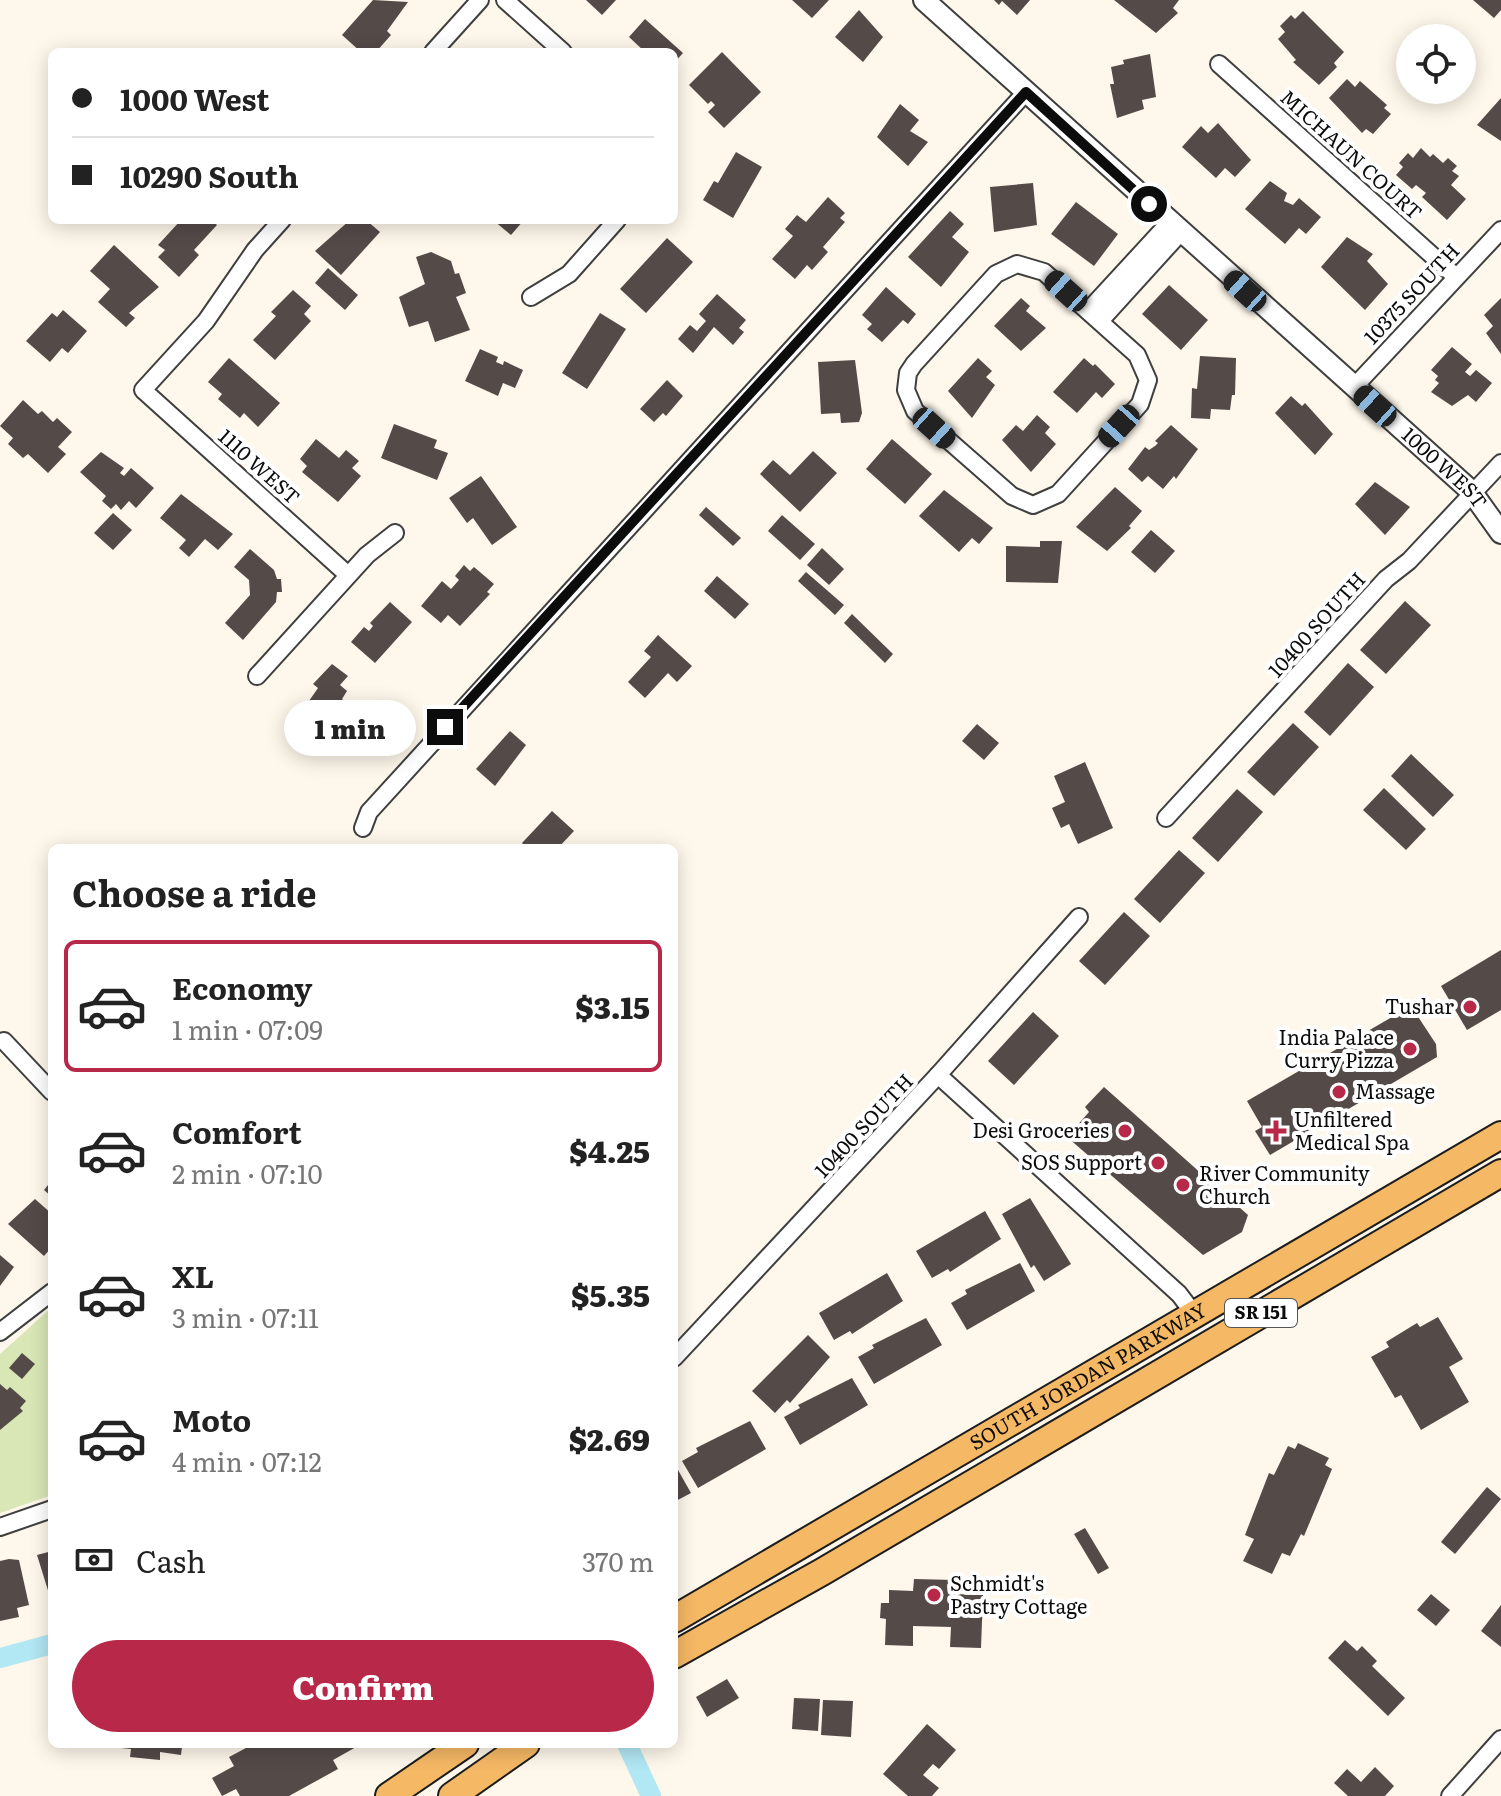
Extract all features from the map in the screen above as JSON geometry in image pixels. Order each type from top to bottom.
[{"type":"main road","name":"SOUTH JORDAN PARKWAY","points":[[678,1617],[1501,1135]]},
{"type":"main road","name":"SOUTH JORDAN PARKWAY","points":[[678,1653],[1501,1173]]},
{"type":"main road","points":[[1374,1210],[1391,1239]]},
{"type":"main road","points":[[389,1796],[459,1748]]},
{"type":"main road","points":[[452,1796],[520,1748]]},
{"type":"street","points":[[437,48],[480,0]]},
{"type":"street","points":[[505,0],[559,48]]},
{"type":"street","name":"1000 WEST","points":[[924,0],[1493,511],[1501,533]]},
{"type":"street","name":"MICHAUN COURT","points":[[1219,64],[1455,276]]},
{"type":"street","points":[[363,828],[369,812],[481,686],[1026,92]]},
{"type":"street","name":"1110 WEST","points":[[278,224],[255,250],[206,321],[143,390],[348,575]]},
{"type":"street","points":[[531,297],[569,274],[613,224]]},
{"type":"street","points":[[1094,316],[1175,228]]},
{"type":"street","name":"10375 SOUTH","points":[[1354,387],[1501,230]]},
{"type":"street","points":[[1017,264],[1044,272],[1094,316],[1143,363],[1148,380],[1146,393],[1058,494],[1041,504],[1025,504],[1012,496],[915,411],[906,390],[908,373],[996,274],[1017,264]]},
{"type":"street","name":"10400 SOUTH","points":[[1166,818],[1471,491],[1501,463]]},
{"type":"street","points":[[257,676],[348,575],[395,533]]},
{"type":"street","name":"10400 SOUTH","points":[[678,1354],[938,1075],[1079,917]]},
{"type":"street","points":[[4,1041],[48,1088]]},
{"type":"street","points":[[938,1075],[1170,1286],[1195,1315]]},
{"type":"street","points":[[0,1332],[48,1295]]},
{"type":"street","points":[[0,1527],[48,1510]]},
{"type":"street","points":[[1450,1796],[1501,1739]]},
{"type":"green space","points":[[48,1311],[48,1496],[0,1513],[0,1354]]},
{"type":"building","points":[[373,0],[408,2],[387,31],[391,35],[380,48],[357,48],[342,35]]},
{"type":"building","points":[[586,0],[616,0],[602,15]]},
{"type":"building","points":[[792,0],[829,0],[812,18]]},
{"type":"building","points":[[994,0],[1030,0],[1017,15],[1002,1],[999,5]]},
{"type":"building","points":[[1114,0],[1179,0],[1173,8],[1178,13],[1156,33]]},
{"type":"building","points":[[1473,0],[1501,0],[1501,10],[1494,18]]},
{"type":"building","points":[[859,10],[883,37],[863,62],[835,37]]},
{"type":"building","points":[[1303,11],[1344,52],[1334,63],[1337,67],[1319,85],[1293,62],[1296,60],[1278,39],[1285,32],[1280,26],[1291,15],[1295,19]]},
{"type":"building","points":[[645,19],[677,48],[641,48],[629,37]]},
{"type":"building","points":[[722,52],[761,92],[724,128],[708,112],[715,105],[711,101],[708,104],[689,85]]},
{"type":"building","points":[[1150,54],[1156,97],[1142,100],[1144,109],[1117,118],[1110,84],[1114,84],[1111,67],[1124,64],[1123,60]]},
{"type":"building","points":[[1347,79],[1355,87],[1360,81],[1387,105],[1384,108],[1391,114],[1373,134],[1366,129],[1362,133],[1329,98]]},
{"type":"building","points":[[1501,98],[1501,141],[1477,125]]},
{"type":"building","points":[[900,104],[919,120],[910,131],[928,142],[908,166],[877,137]]},
{"type":"building","points":[[1218,123],[1251,160],[1235,177],[1225,168],[1216,178],[1182,147],[1201,126],[1208,133]]},
{"type":"building","points":[[1421,148],[1430,157],[1433,154],[1443,163],[1448,158],[1457,166],[1452,171],[1459,176],[1451,185],[1466,199],[1447,220],[1422,197],[1426,193],[1416,185],[1412,189],[1396,175],[1403,167],[1399,163],[1408,153],[1413,158]]},
{"type":"building","points":[[736,152],[762,167],[733,218],[703,200],[714,181],[718,183]]},
{"type":"building","points":[[1270,181],[1287,193],[1284,201],[1293,205],[1299,198],[1321,217],[1306,234],[1299,228],[1285,244],[1245,209]]},
{"type":"building","points":[[1033,183],[1037,225],[994,232],[990,187]]},
{"type":"building","points":[[828,197],[845,213],[840,218],[845,222],[823,247],[828,252],[812,270],[807,265],[795,279],[772,259],[793,236],[785,229],[797,215],[806,222]]},
{"type":"building","points":[[1076,202],[1118,234],[1094,266],[1051,234]]},
{"type":"building","points":[[950,211],[964,224],[952,237],[969,252],[941,287],[908,257]]},
{"type":"building","points":[[177,224],[217,225],[194,250],[199,255],[179,277],[158,257],[165,250],[158,245]]},
{"type":"building","points":[[345,224],[371,224],[380,232],[341,275],[315,251]]},
{"type":"building","points":[[498,224],[521,224],[511,235]]},
{"type":"building","points":[[1347,237],[1373,254],[1367,261],[1388,284],[1365,310],[1321,267]]},
{"type":"building","points":[[667,238],[693,262],[646,313],[620,289]]},
{"type":"building","points":[[114,245],[159,287],[129,313],[135,318],[126,327],[98,302],[110,289],[90,271]]},
{"type":"building","points":[[431,252],[451,261],[455,274],[459,273],[466,293],[456,297],[470,330],[435,342],[428,321],[409,327],[399,297],[425,284],[416,257]]},
{"type":"building","points":[[328,268],[358,295],[345,310],[315,283]]},
{"type":"building","points":[[1169,285],[1208,320],[1181,350],[1142,314]]},
{"type":"building","points":[[886,287],[916,314],[908,324],[903,320],[882,342],[867,329],[872,324],[862,315]]},
{"type":"building","points":[[293,290],[311,306],[304,314],[311,321],[275,360],[253,340],[276,316],[271,312]]},
{"type":"building","points":[[717,294],[746,320],[739,328],[744,332],[733,345],[714,327],[693,353],[678,339],[690,325],[697,331],[706,321],[699,314]]},
{"type":"building","points":[[1021,298],[1030,306],[1026,311],[1046,328],[1021,351],[994,326]]},
{"type":"building","points":[[1501,298],[1501,354],[1486,333],[1493,326],[1484,315]]},
{"type":"building","points":[[63,310],[87,331],[68,353],[62,348],[50,362],[26,341],[52,313],[57,317]]},
{"type":"building","points":[[600,313],[626,329],[587,389],[562,373]]},
{"type":"building","points":[[1452,347],[1472,364],[1465,372],[1470,376],[1476,370],[1492,383],[1476,402],[1468,395],[1452,406],[1431,392],[1439,383],[1435,380],[1438,376],[1431,370]]},
{"type":"building","points":[[480,349],[498,357],[496,362],[503,365],[504,361],[523,370],[515,388],[503,383],[498,396],[465,381]]},
{"type":"building","points":[[1200,356],[1236,358],[1235,395],[1232,395],[1230,410],[1211,409],[1210,419],[1191,418],[1192,388],[1197,389]]},
{"type":"building","points":[[229,358],[280,403],[258,427],[244,413],[240,418],[218,399],[222,394],[208,382]]},
{"type":"building","points":[[978,358],[992,371],[986,377],[995,385],[972,418],[948,391]]},
{"type":"building","points":[[1084,358],[1093,366],[1095,364],[1115,384],[1102,398],[1096,392],[1077,413],[1053,392]]},
{"type":"building","points":[[855,360],[862,413],[859,422],[841,423],[840,413],[821,414],[818,362]]},
{"type":"building","points":[[667,380],[683,396],[666,416],[663,413],[654,422],[640,409]]},
{"type":"building","points":[[1291,396],[1302,406],[1305,403],[1333,434],[1315,455],[1275,413]]},
{"type":"building","points":[[23,400],[38,414],[42,411],[53,422],[57,418],[72,432],[58,447],[66,454],[48,473],[28,454],[23,458],[8,444],[13,438],[0,426]]},
{"type":"building","points":[[1037,415],[1050,427],[1045,433],[1056,444],[1031,472],[1002,440],[1016,425],[1023,431]]},
{"type":"building","points":[[394,424],[437,440],[434,448],[448,453],[437,480],[381,458]]},
{"type":"building","points":[[1171,425],[1198,449],[1176,479],[1174,476],[1163,489],[1148,476],[1142,482],[1128,469],[1145,447],[1149,450],[1158,443],[1155,441]]},
{"type":"building","points":[[316,439],[339,458],[346,450],[359,461],[352,468],[361,476],[338,502],[302,472],[307,466],[300,459]]},
{"type":"building","points":[[892,439],[932,474],[905,504],[866,469]]},
{"type":"building","points":[[813,451],[837,473],[800,512],[760,474],[773,460],[790,475]]},
{"type":"building","points":[[101,452],[124,468],[120,473],[124,476],[131,468],[154,488],[136,508],[129,501],[121,510],[116,504],[111,509],[102,501],[106,496],[80,472]]},
{"type":"building","points":[[481,476],[517,527],[492,545],[473,518],[467,523],[449,498]]},
{"type":"building","points":[[1375,482],[1410,507],[1385,535],[1355,504]]},
{"type":"building","points":[[1115,487],[1142,511],[1129,526],[1131,528],[1107,551],[1076,527]]},
{"type":"building","points":[[944,490],[993,528],[979,544],[972,538],[959,552],[919,516]]},
{"type":"building","points":[[181,494],[233,534],[218,550],[205,539],[189,557],[179,548],[186,540],[160,518]]},
{"type":"building","points":[[706,507],[741,538],[733,546],[699,515]]},
{"type":"building","points":[[113,513],[132,530],[113,550],[94,533]]},
{"type":"building","points":[[782,515],[815,544],[800,560],[768,531]]},
{"type":"building","points":[[1151,530],[1175,551],[1155,573],[1131,552]]},
{"type":"building","points":[[1040,541],[1062,541],[1058,583],[1006,582],[1006,546],[1040,547]]},
{"type":"building","points":[[822,548],[844,569],[829,585],[807,565]]},
{"type":"building","points":[[250,549],[274,570],[277,579],[281,579],[282,592],[277,592],[276,602],[243,640],[225,623],[250,595],[249,580],[234,567]]},
{"type":"building","points":[[464,565],[470,571],[474,567],[494,584],[487,592],[490,594],[460,626],[448,615],[441,623],[421,606],[442,581],[451,589],[459,580],[455,576]]},
{"type":"building","points":[[806,572],[844,605],[835,615],[798,581]]},
{"type":"building","points":[[717,576],[749,604],[735,619],[704,591]]},
{"type":"building","points":[[1405,601],[1431,625],[1386,674],[1360,650]]},
{"type":"building","points":[[390,602],[412,622],[375,663],[351,642],[364,627],[369,631],[373,626],[370,623]]},
{"type":"building","points":[[852,614],[893,654],[885,663],[844,623]]},
{"type":"building","points":[[658,635],[692,666],[677,682],[668,673],[645,698],[628,682],[651,657],[644,651]]},
{"type":"building","points":[[1348,663],[1374,687],[1330,736],[1304,712]]},
{"type":"building","points":[[332,664],[348,676],[340,685],[347,691],[342,699],[346,702],[324,729],[302,711],[318,688],[313,684]]},
{"type":"building","points":[[1293,723],[1319,747],[1274,796],[1247,772]]},
{"type":"building","points":[[977,724],[999,743],[984,760],[962,741]]},
{"type":"building","points":[[510,731],[526,745],[495,786],[476,769]]},
{"type":"building","points":[[1411,754],[1454,795],[1433,817],[1391,776]]},
{"type":"building","points":[[1085,762],[1113,828],[1078,844],[1069,824],[1061,828],[1052,808],[1065,802],[1054,776]]},
{"type":"building","points":[[1384,788],[1426,829],[1406,850],[1363,810]]},
{"type":"building","points":[[1237,789],[1263,812],[1218,862],[1192,838]]},
{"type":"building","points":[[552,811],[574,831],[562,844],[522,843]]},
{"type":"building","points":[[1179,850],[1205,873],[1160,923],[1134,899]]},
{"type":"building","points":[[1124,912],[1150,936],[1105,985],[1079,961]]},
{"type":"building","points":[[1501,950],[1501,1010],[1467,1030],[1441,986]]},
{"type":"building","points":[[1411,1006],[1436,1044],[1437,1057],[1270,1155],[1255,1131],[1262,1127],[1247,1101]]},
{"type":"building","points":[[1033,1012],[1059,1036],[1014,1085],[988,1061]]},
{"type":"building","points":[[1104,1087],[1248,1215],[1242,1232],[1203,1255],[1067,1137],[1089,1112],[1085,1107]]},
{"type":"building","points":[[1030,1198],[1071,1264],[1044,1281],[1034,1265],[1031,1268],[1002,1214]]},
{"type":"building","points":[[35,1199],[48,1210],[48,1252],[44,1256],[8,1224]]},
{"type":"building","points":[[985,1211],[1001,1239],[950,1272],[948,1269],[932,1278],[916,1251]]},
{"type":"building","points":[[0,1255],[14,1267],[0,1286]]},
{"type":"building","points":[[1020,1263],[1035,1291],[967,1330],[951,1303],[967,1294],[965,1290]]},
{"type":"building","points":[[887,1273],[903,1301],[852,1334],[850,1331],[834,1340],[819,1313]]},
{"type":"building","points":[[1438,1317],[1463,1359],[1449,1367],[1469,1402],[1421,1430],[1401,1395],[1395,1398],[1371,1357],[1389,1347],[1386,1342],[1417,1323],[1420,1327]]},
{"type":"building","points":[[926,1318],[942,1345],[874,1384],[858,1357],[874,1348],[872,1345]]},
{"type":"building","points":[[808,1335],[830,1357],[790,1403],[787,1400],[775,1413],[752,1391]]},
{"type":"building","points":[[22,1353],[35,1364],[22,1379],[9,1368]]},
{"type":"building","points":[[852,1378],[868,1405],[800,1445],[784,1417],[800,1408],[798,1405]]},
{"type":"building","points":[[0,1384],[7,1390],[10,1387],[26,1401],[20,1408],[23,1411],[0,1430]]},
{"type":"building","points":[[750,1421],[766,1449],[698,1488],[682,1461],[698,1452],[696,1448]]},
{"type":"building","points":[[1298,1443],[1329,1458],[1325,1465],[1332,1469],[1304,1536],[1301,1534],[1290,1556],[1282,1553],[1272,1574],[1243,1561],[1254,1539],[1245,1535],[1269,1473],[1274,1475],[1288,1446],[1295,1449]]},
{"type":"building","points":[[678,1470],[691,1493],[678,1500]]},
{"type":"building","points":[[1487,1487],[1501,1499],[1455,1554],[1441,1542]]},
{"type":"building","points":[[1085,1528],[1109,1568],[1098,1574],[1074,1534]]},
{"type":"building","points":[[48,1552],[48,1590],[37,1555]]},
{"type":"building","points":[[19,1560],[29,1605],[17,1608],[19,1617],[0,1621],[0,1561]]},
{"type":"building","points":[[914,1579],[955,1580],[955,1594],[983,1595],[981,1648],[950,1647],[951,1627],[913,1626],[913,1646],[885,1645],[886,1619],[880,1618],[881,1603],[889,1603],[889,1590],[913,1591]]},
{"type":"building","points":[[1431,1594],[1450,1610],[1436,1626],[1417,1610]]},
{"type":"building","points":[[1501,1605],[1501,1647],[1481,1631]]},
{"type":"building","points":[[1345,1640],[1357,1651],[1362,1646],[1377,1661],[1372,1666],[1405,1698],[1388,1716],[1328,1658]]},
{"type":"building","points":[[727,1679],[739,1698],[707,1717],[696,1697]]},
{"type":"building","points":[[794,1698],[820,1699],[818,1731],[792,1729]]},
{"type":"building","points":[[823,1700],[853,1701],[851,1737],[821,1735]]},
{"type":"building","points":[[927,1724],[956,1750],[939,1769],[933,1764],[923,1775],[939,1788],[932,1796],[908,1796],[883,1774]]},
{"type":"building","points":[[121,1748],[182,1748],[181,1755],[160,1752],[160,1760],[130,1757],[131,1749]]},
{"type":"building","points":[[246,1748],[354,1748],[333,1760],[338,1769],[289,1796],[240,1796],[236,1789],[222,1796],[212,1778],[234,1766],[229,1757]]},
{"type":"building","points":[[1375,1767],[1394,1786],[1385,1796],[1348,1796],[1334,1783],[1347,1769],[1361,1782]]},
{"type":"waterway","points":[[0,1658],[48,1645]]},
{"type":"waterway","points":[[629,1748],[651,1796]]},
{"type":"place","name":"Tushar","points":[[1470,1007]]},
{"type":"place","name":"India Palace Curry Pizza","points":[[1410,1049]]},
{"type":"place","name":"Massage","points":[[1339,1092]]},
{"type":"place","name":"Desi Groceries","points":[[1125,1131]]},
{"type":"place","name":"Unfiltered Medical Spa","points":[[1276,1131]]},
{"type":"place","name":"SOS Support","points":[[1158,1163]]},
{"type":"place","name":"River Community Church","points":[[1183,1185]]},
{"type":"place","name":"Schmidt's Pastry Cottage","points":[[934,1595]]},
{"type":"route","points":[[445,727],[1026,92],[1149,204]]}]
